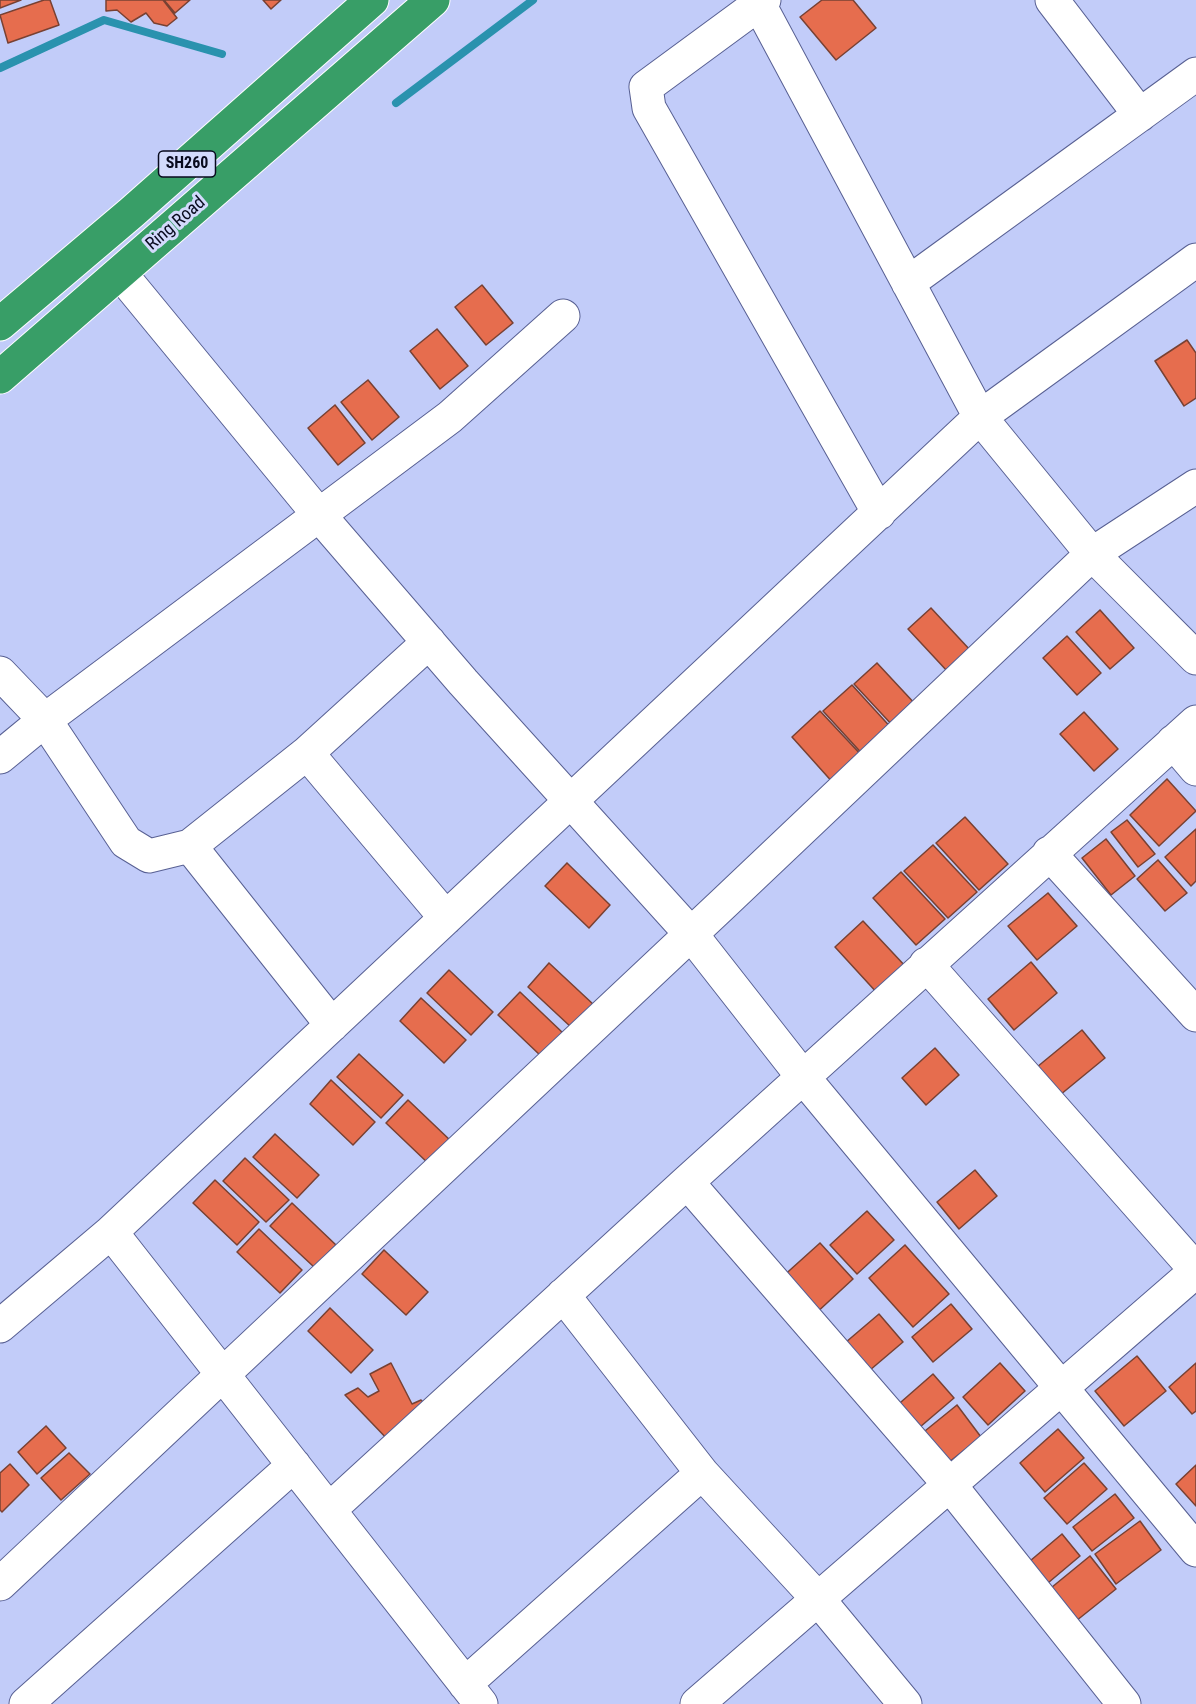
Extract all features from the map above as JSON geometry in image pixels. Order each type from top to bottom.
[{"type":"highway","name":"Ring Road","points":[[0,324],[131,213],[372,0]]},
{"type":"highway","name":"Ring Road","points":[[0,377],[433,0]]},
{"type":"highway","points":[[51,281],[75,312]]},
{"type":"street","points":[[1052,0],[1140,115]]},
{"type":"street","points":[[879,513],[649,108],[646,87],[761,2],[980,417],[1092,554],[1196,658]]},
{"type":"street","points":[[908,283],[1196,74]]},
{"type":"street","points":[[0,1326],[111,1232],[980,417],[1196,260]]},
{"type":"street","points":[[120,273],[319,515],[570,802],[692,934],[803,1077],[1196,1550]]},
{"type":"street","points":[[0,757],[45,720],[450,417],[563,316]]},
{"type":"street","points":[[0,1584],[692,934],[1092,554],[1196,486]]},
{"type":"street","points":[[0,673],[45,720],[126,842],[149,856],[190,846],[307,753],[429,642]]},
{"type":"street","points":[[329,1510],[926,964],[1184,732],[1196,769]]},
{"type":"street","points":[[307,753],[446,918]]},
{"type":"street","points":[[190,846],[332,1025]]},
{"type":"street","points":[[1049,853],[1196,1015]]},
{"type":"street","points":[[697,1704],[1196,1271],[926,964]]},
{"type":"street","points":[[687,1182],[949,1484],[1124,1704]]},
{"type":"street","points":[[111,1232],[473,1694],[702,1473]]},
{"type":"street","points":[[563,1295],[702,1473],[818,1599],[905,1704]]},
{"type":"street","points":[[26,1704],[294,1465]]},
{"type":"building","points":[[0,0],[21,0],[0,8]]},
{"type":"building","points":[[50,0],[59,25],[8,43],[0,15]]},
{"type":"building","points":[[106,0],[163,0],[177,18],[167,26],[154,23],[146,13],[131,22],[117,10],[106,11]]},
{"type":"building","points":[[164,0],[190,0],[175,13]]},
{"type":"building","points":[[263,0],[281,0],[271,9]]},
{"type":"building","points":[[822,0],[853,0],[876,28],[836,60],[800,17]]},
{"type":"building","points":[[482,285],[513,323],[486,345],[455,307]]},
{"type":"building","points":[[437,329],[468,366],[440,389],[410,351]]},
{"type":"building","points":[[1187,340],[1196,353],[1196,398],[1184,406],[1155,361]]},
{"type":"building","points":[[368,380],[399,417],[372,440],[341,402]]},
{"type":"building","points":[[335,405],[365,443],[338,465],[308,428]]},
{"type":"building","points":[[931,608],[971,651],[948,672],[908,629]]},
{"type":"building","points":[[1100,610],[1134,648],[1110,669],[1076,632]]},
{"type":"building","points":[[1067,636],[1101,673],[1077,695],[1043,658]]},
{"type":"building","points":[[877,663],[917,706],[894,727],[854,684]]},
{"type":"building","points":[[852,685],[895,732],[867,759],[823,711]]},
{"type":"building","points":[[820,711],[864,758],[835,785],[792,737]]},
{"type":"building","points":[[1084,712],[1118,749],[1094,771],[1060,734]]},
{"type":"building","points":[[1167,779],[1196,811],[1159,846],[1130,815]]},
{"type":"building","points":[[965,817],[1008,864],[979,890],[936,843]]},
{"type":"building","points":[[1127,820],[1155,854],[1138,867],[1111,832]]},
{"type":"building","points":[[1196,829],[1196,881],[1191,886],[1165,857]]},
{"type":"building","points":[[1106,839],[1135,876],[1111,895],[1082,858]]},
{"type":"building","points":[[933,845],[977,892],[948,918],[904,871]]},
{"type":"building","points":[[1158,860],[1187,893],[1165,911],[1137,879]]},
{"type":"building","points":[[567,863],[610,905],[589,928],[545,886]]},
{"type":"building","points":[[901,872],[945,919],[916,945],[873,898]]},
{"type":"building","points":[[1048,893],[1077,926],[1037,960],[1008,926]]},
{"type":"building","points":[[863,921],[907,968],[879,995],[835,947]]},
{"type":"building","points":[[1031,962],[1057,993],[1014,1030],[988,999]]},
{"type":"building","points":[[549,963],[594,1005],[572,1028],[528,987]]},
{"type":"building","points":[[449,970],[493,1012],[471,1035],[427,993]]},
{"type":"building","points":[[520,992],[564,1034],[542,1057],[498,1015]]},
{"type":"building","points":[[421,998],[466,1040],[444,1063],[400,1021]]},
{"type":"building","points":[[1082,1030],[1105,1058],[1060,1095],[1037,1067]]},
{"type":"building","points":[[935,1048],[959,1075],[926,1105],[902,1078]]},
{"type":"building","points":[[359,1054],[403,1095],[381,1118],[337,1077]]},
{"type":"building","points":[[331,1080],[375,1122],[353,1145],[310,1104]]},
{"type":"building","points":[[408,1100],[452,1142],[430,1165],[386,1123]]},
{"type":"building","points":[[275,1134],[319,1175],[297,1198],[253,1157]]},
{"type":"building","points":[[245,1158],[289,1200],[266,1222],[223,1181]]},
{"type":"building","points":[[975,1170],[997,1196],[959,1229],[937,1202]]},
{"type":"building","points":[[215,1180],[259,1222],[237,1245],[193,1203]]},
{"type":"building","points":[[292,1203],[336,1245],[314,1267],[270,1226]]},
{"type":"building","points":[[867,1211],[894,1240],[857,1274],[830,1245]]},
{"type":"building","points":[[259,1229],[302,1270],[280,1293],[237,1252]]},
{"type":"building","points":[[820,1243],[853,1279],[814,1315],[780,1279]]},
{"type":"building","points":[[905,1245],[949,1294],[913,1327],[869,1278]]},
{"type":"building","points":[[384,1250],[428,1292],[406,1315],[362,1274]]},
{"type":"building","points":[[951,1304],[972,1329],[933,1362],[912,1337]]},
{"type":"building","points":[[330,1308],[373,1350],[351,1373],[308,1331]]},
{"type":"building","points":[[879,1314],[903,1342],[863,1376],[839,1348]]},
{"type":"building","points":[[1137,1356],[1166,1391],[1124,1426],[1095,1391]]},
{"type":"building","points":[[391,1363],[412,1404],[421,1400],[429,1408],[392,1444],[345,1395],[358,1388],[368,1397],[379,1391],[370,1374]]},
{"type":"building","points":[[1000,1363],[1025,1391],[988,1425],[963,1397]]},
{"type":"building","points":[[1196,1363],[1196,1411],[1192,1414],[1169,1387]]},
{"type":"building","points":[[933,1374],[954,1398],[913,1433],[893,1409]]},
{"type":"building","points":[[957,1405],[981,1437],[944,1466],[920,1435]]},
{"type":"building","points":[[46,1426],[66,1448],[37,1474],[18,1452]]},
{"type":"building","points":[[1058,1429],[1084,1458],[1045,1492],[1020,1463]]},
{"type":"building","points":[[69,1453],[90,1474],[61,1500],[41,1478]]},
{"type":"building","points":[[1084,1463],[1107,1489],[1067,1524],[1044,1498]]},
{"type":"building","points":[[10,1464],[29,1485],[2,1512],[0,1510],[0,1473]]},
{"type":"building","points":[[1196,1465],[1196,1506],[1176,1484]]},
{"type":"building","points":[[1115,1494],[1134,1518],[1092,1551],[1073,1527]]},
{"type":"building","points":[[1140,1521],[1161,1550],[1116,1584],[1095,1554]]},
{"type":"building","points":[[1062,1534],[1080,1556],[1042,1588],[1024,1566]]},
{"type":"building","points":[[1090,1556],[1116,1589],[1071,1625],[1046,1592]]},
{"type":"waterway","points":[[396,103],[533,0]]},
{"type":"waterway","points":[[0,68],[104,20],[222,54]]}]
